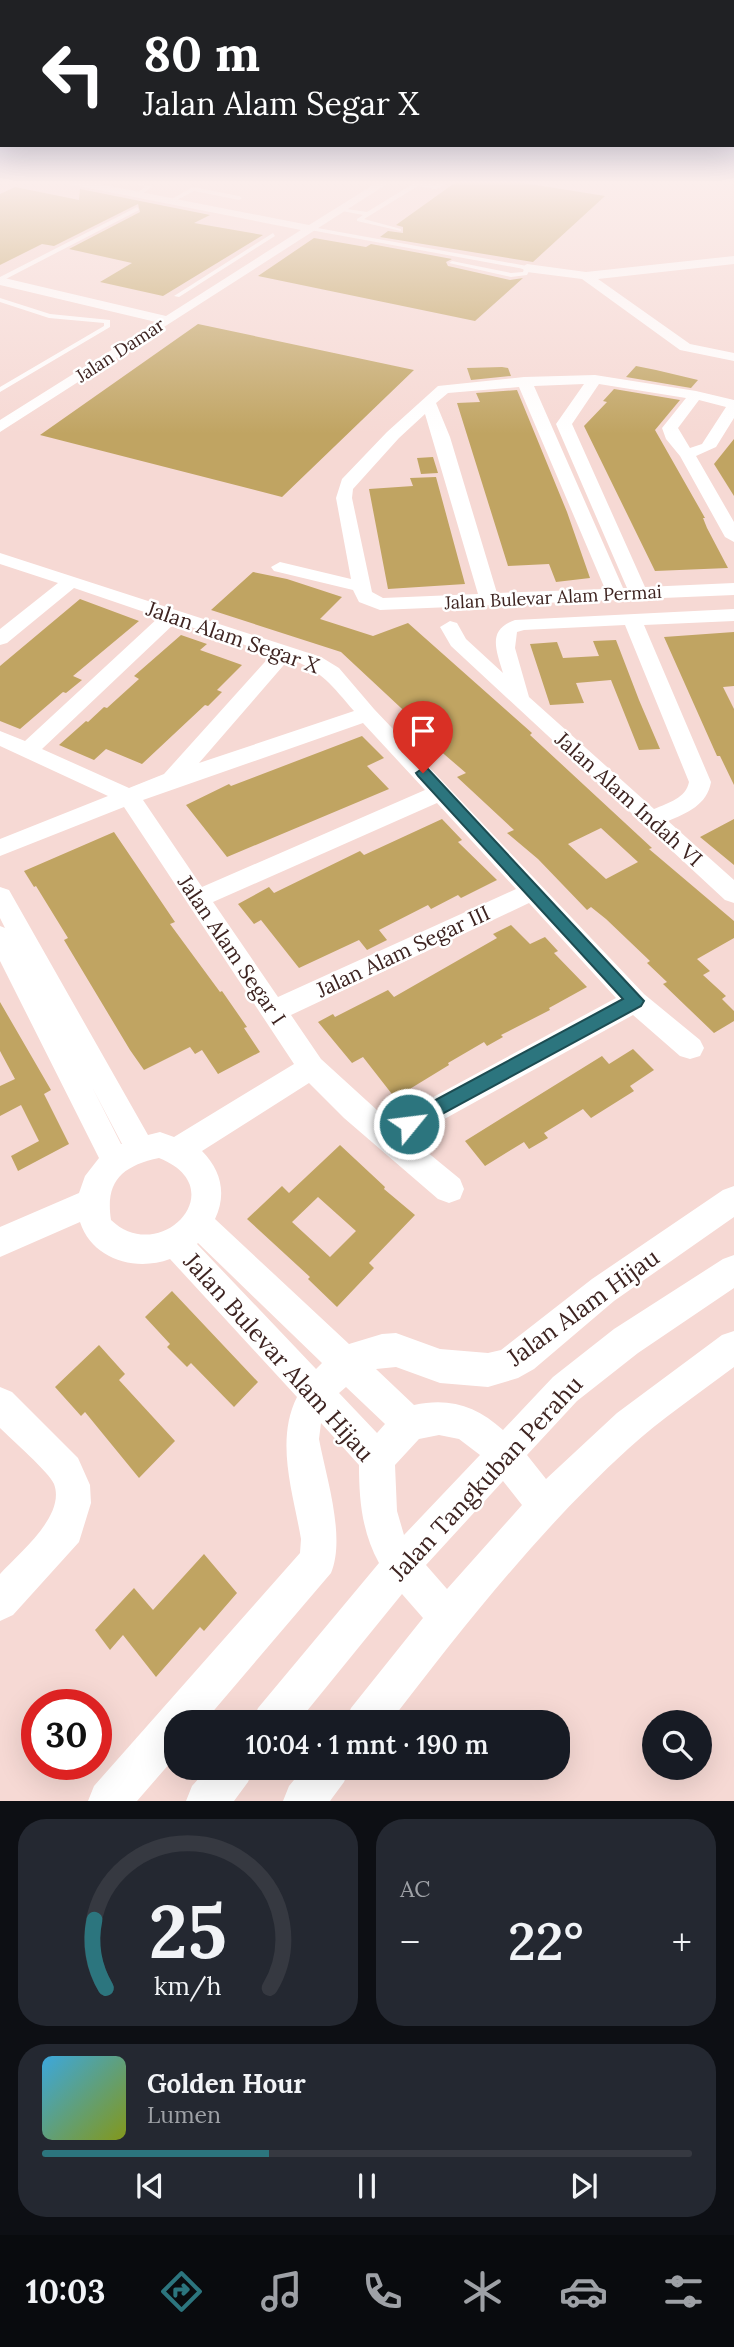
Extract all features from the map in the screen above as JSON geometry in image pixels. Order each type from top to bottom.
[{"type":"street","name":"Jalan Damar","points":[[0,427],[253,266]]},
{"type":"street","points":[[527,268],[586,276],[678,266]]},
{"type":"street","points":[[586,276],[685,347],[734,357]]},
{"type":"street","points":[[0,281],[167,320]]},
{"type":"street","points":[[564,424],[595,379]]},
{"type":"street","points":[[367,594],[344,498],[345,489],[348,482],[443,389],[524,381],[595,379],[696,395],[734,405],[708,447],[687,454]]},
{"type":"street","points":[[524,381],[617,595]]},
{"type":"street","points":[[696,395],[670,428],[674,439],[687,454],[734,537]]},
{"type":"street","points":[[428,401],[442,437],[489,599]]},
{"type":"street","points":[[540,421],[564,424]]},
{"type":"street","points":[[564,424],[639,594]]},
{"type":"street","name":"Jalan Alam Segar X","points":[[0,558],[69,583],[314,661],[332,672],[367,714],[635,1001],[690,1048]]},
{"type":"street","name":"Jalan Bulevar Alam Permai","points":[[280,566],[367,594],[389,605],[734,589]]},
{"type":"street","points":[[0,639],[69,583]]},
{"type":"street","points":[[652,819],[693,799],[700,791],[701,782],[633,621],[734,615]]},
{"type":"street","points":[[29,749],[171,616]]},
{"type":"street","name":"Jalan Alam Indah VI","points":[[523,703],[507,657],[508,629],[522,624],[633,621]]},
{"type":"street","name":"Jalan Alam Indah VI","points":[[450,626],[458,642],[734,894]]},
{"type":"street","points":[[171,780],[284,653]]},
{"type":"street","points":[[0,848],[171,780],[367,714]]},
{"type":"street","points":[[0,738],[129,797]]},
{"type":"street","points":[[197,899],[442,792]]},
{"type":"street","name":"Jalan Alam Segar I","points":[[129,797],[311,1067],[449,1189]]},
{"type":"street","name":"Jalan Alam Segar III","points":[[272,1011],[533,891]]},
{"type":"street","points":[[0,896],[127,1154]]},
{"type":"street","points":[[0,936],[127,1154]]},
{"type":"street","points":[[386,1136],[635,1001]]},
{"type":"street","points":[[179,1150],[311,1067]]},
{"type":"street","points":[[160,1145],[179,1150],[197,1162],[207,1180],[208,1202],[187,1233],[146,1252],[117,1246],[98,1228],[92,1202],[99,1179],[127,1154],[160,1145]]},
{"type":"street","name":"Jalan Alam Hijau","points":[[189,1710],[318,1560],[319,1539],[302,1439],[305,1417],[317,1392],[346,1362],[382,1350],[396,1350],[440,1366],[488,1370],[506,1366],[522,1357],[603,1290],[734,1200]]},
{"type":"street","points":[[0,1242],[92,1202]]},
{"type":"street","name":"Jalan Bulevar Alam Hijau","points":[[187,1233],[346,1362],[409,1424]]},
{"type":"street","name":"Jalan Bulevar Alam Hijau","points":[[187,1233],[317,1392],[377,1458],[375,1489],[379,1523],[387,1545],[401,1566],[447,1617]]},
{"type":"street","name":"Jalan Tangkuban Perahu","points":[[282,1710],[401,1566],[565,1389],[626,1341],[734,1270]]},
{"type":"street","points":[[374,1710],[447,1617],[546,1507],[616,1437],[734,1347]]},
{"type":"street","points":[[0,1404],[66,1470],[72,1485],[73,1503],[66,1529],[0,1602]]},
{"type":"street","points":[[377,1458],[409,1424],[432,1418],[456,1420],[473,1429],[504,1455],[546,1507]]},
{"type":"street","name":"Jalan Alam Hijau","points":[[109,1801],[164,1739]]},
{"type":"street","points":[[207,1801],[224,1780]]},
{"type":"street","points":[[303,1801],[320,1780]]},
{"type":"lane","points":[[0,281],[28,266]]},
{"type":"lane","points":[[177,296],[224,266]]},
{"type":"lane","points":[[468,266],[511,275],[525,274],[527,268],[516,266]]},
{"type":"lane","points":[[205,278],[227,282]]},
{"type":"lane","points":[[0,300],[49,316],[108,321],[107,327],[0,390]]},
{"type":"building","points":[[127,266],[212,266],[163,296],[100,282]]},
{"type":"building","points":[[273,266],[448,266],[510,280],[523,278],[475,321],[258,276]]},
{"type":"building","points":[[198,324],[414,370],[282,497],[40,435]]},
{"type":"building","points":[[636,366],[698,380],[691,388],[626,377]]},
{"type":"building","points":[[467,368],[508,368],[511,376],[471,380]]},
{"type":"building","points":[[614,389],[680,400],[655,430],[705,518],[707,528],[728,568],[655,571],[584,426],[607,402],[603,401]]},
{"type":"building","points":[[517,390],[567,512],[590,578],[556,582],[549,564],[508,566],[457,403],[480,402],[476,393]]},
{"type":"building","points":[[734,439],[734,496],[714,464]]},
{"type":"building","points":[[433,457],[438,473],[421,474],[417,458]]},
{"type":"building","points":[[436,477],[465,584],[388,589],[369,489],[413,486],[410,478]]},
{"type":"building","points":[[253,572],[287,579],[342,597],[320,619],[373,636],[408,623],[532,733],[530,735],[652,848],[649,849],[734,921],[734,938],[697,959],[710,971],[703,975],[726,996],[722,999],[734,1011],[734,1021],[714,1033],[663,984],[667,982],[647,963],[650,961],[606,919],[591,907],[587,910],[538,859],[507,833],[514,830],[457,777],[466,773],[409,724],[415,721],[341,652],[211,610]],"holes":[[[601,828],[638,862],[606,879],[568,844]]]},
{"type":"building","points":[[80,599],[139,621],[73,676],[82,680],[66,693],[63,692],[20,729],[0,721],[0,666]]},
{"type":"building","points":[[734,632],[734,686],[723,687],[734,709],[734,785],[720,756],[717,756],[664,637]]},
{"type":"building","points":[[181,635],[207,644],[200,650],[242,665],[217,690],[222,692],[208,706],[205,705],[142,764],[106,749],[94,760],[59,745],[104,707],[107,708],[139,679],[134,676]]},
{"type":"building","points":[[616,640],[660,749],[639,750],[611,680],[576,683],[584,703],[550,705],[530,644],[557,642],[563,658],[599,656],[593,641]]},
{"type":"building","points":[[362,736],[384,758],[367,766],[389,789],[227,857],[186,805],[229,784],[231,786]]},
{"type":"building","points":[[442,819],[462,840],[458,842],[497,880],[431,909],[428,905],[379,930],[387,940],[367,950],[359,940],[299,968],[261,920],[254,924],[238,904],[269,887],[274,893],[360,851],[364,855]]},
{"type":"building","points":[[734,819],[734,865],[700,837]]},
{"type":"building","points":[[114,832],[175,922],[170,924],[220,992],[222,991],[247,1027],[244,1028],[260,1052],[218,1074],[202,1050],[195,1054],[190,1047],[144,1070],[130,1050],[64,940],[68,938],[24,871]]},
{"type":"building","points":[[511,925],[530,944],[545,937],[558,951],[554,953],[587,987],[501,1035],[503,1037],[487,1046],[484,1042],[395,1098],[363,1057],[352,1063],[318,1022],[333,1014],[335,1017],[388,990],[394,997],[497,938],[493,934]]},
{"type":"building","points":[[0,1002],[51,1090],[44,1094],[69,1144],[18,1171],[11,1156],[39,1141],[21,1105],[0,1116],[0,1086],[15,1079],[0,1051]]},
{"type":"building","points":[[633,1049],[654,1070],[630,1086],[634,1091],[591,1118],[583,1109],[544,1133],[548,1138],[529,1149],[524,1142],[485,1166],[465,1141],[602,1056],[609,1064]]},
{"type":"building","points":[[340,1145],[385,1187],[384,1189],[415,1215],[369,1263],[374,1268],[337,1307],[308,1279],[310,1277],[247,1219],[282,1186],[289,1193]],"holes":[[[318,1197],[356,1231],[330,1257],[292,1222]]]},
{"type":"building","points":[[172,1291],[258,1382],[234,1407],[191,1363],[187,1367],[167,1347],[170,1344],[145,1317]]},
{"type":"building","points":[[99,1345],[125,1374],[119,1380],[175,1441],[139,1478],[85,1412],[81,1416],[55,1387]]},
{"type":"building","points":[[204,1554],[237,1593],[204,1631],[200,1627],[156,1677],[123,1635],[110,1650],[95,1630],[134,1588],[153,1610]]},
{"type":"route","points":[[409,1124],[635,1001],[423,773]]}]
